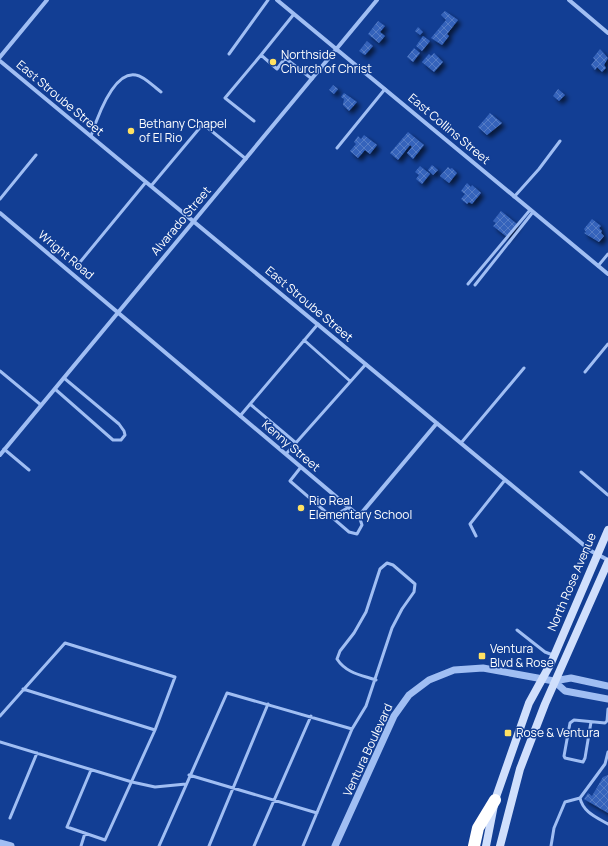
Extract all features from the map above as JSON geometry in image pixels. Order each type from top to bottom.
[{"type":"highway","points":[[474,846],[478,828],[495,800]]},
{"type":"main road","name":"North Rose Avenue","points":[[486,846],[495,800],[529,703],[554,656],[608,530]]},
{"type":"main road","name":"North Rose Avenue","points":[[500,846],[520,769],[554,682],[608,561]]},
{"type":"street","points":[[0,57],[47,0]]},
{"type":"street","name":"East Collins Street","points":[[277,0],[608,274]]},
{"type":"street","name":"Alvarado Street","points":[[0,455],[377,0]]},
{"type":"street","points":[[569,0],[608,32]]},
{"type":"street","name":"East Stroube Street","points":[[0,61],[460,443],[597,554],[608,561]]},
{"type":"street","name":"Wright Road","points":[[0,213],[115,308],[118,313]]},
{"type":"street","name":"Kenny Street","points":[[118,313],[359,516]]},
{"type":"street","points":[[359,516],[437,423]]},
{"type":"street","name":"Ventura Boulevard","points":[[336,846],[394,716],[401,704],[418,687],[441,674],[471,668],[497,670],[554,682]]},
{"type":"street","points":[[554,682],[571,678],[608,686]]},
{"type":"street","points":[[554,682],[565,691],[608,699]]},
{"type":"street","points":[[0,843],[11,846]]},
{"type":"lane","points":[[229,54],[268,0]]},
{"type":"lane","points":[[254,121],[225,98],[294,14]]},
{"type":"lane","points":[[261,55],[277,68],[285,58],[312,79]]},
{"type":"lane","points":[[91,136],[99,112],[110,91],[123,79],[132,74],[138,75],[161,92]]},
{"type":"lane","points":[[337,148],[385,89]]},
{"type":"lane","points":[[151,186],[203,124],[246,159]]},
{"type":"lane","points":[[514,197],[539,169],[560,141]]},
{"type":"lane","points":[[0,198],[36,156]]},
{"type":"lane","points":[[76,267],[146,182]]},
{"type":"lane","points":[[468,284],[532,211]]},
{"type":"lane","points":[[475,285],[532,211]]},
{"type":"lane","points":[[598,266],[608,254]]},
{"type":"lane","points":[[240,416],[318,324]]},
{"type":"lane","points":[[304,340],[350,381]]},
{"type":"lane","points":[[585,372],[608,344]]},
{"type":"lane","points":[[286,454],[366,364]]},
{"type":"lane","points":[[460,443],[524,368]]},
{"type":"lane","points":[[0,371],[41,405]]},
{"type":"lane","points":[[55,389],[113,440],[121,440],[125,435],[119,424],[64,378]]},
{"type":"lane","points":[[250,404],[296,443]]},
{"type":"lane","points":[[4,449],[29,470]]},
{"type":"lane","points":[[301,467],[290,481],[349,532],[357,534],[362,525],[359,516]]},
{"type":"lane","points":[[581,472],[608,495]]},
{"type":"lane","points":[[476,536],[470,524],[505,480]]},
{"type":"lane","points":[[332,517],[349,507]]},
{"type":"lane","points":[[303,846],[352,729],[366,706],[376,680],[392,628],[402,609],[414,592],[415,584],[393,565],[387,563],[380,569],[360,622],[337,659],[342,666],[350,672],[376,680]]},
{"type":"lane","points":[[517,630],[545,652],[554,656]]},
{"type":"lane","points":[[0,716],[65,643],[175,677],[155,730],[105,840],[67,827],[92,770]]},
{"type":"lane","points":[[23,689],[155,730]]},
{"type":"lane","points":[[159,846],[189,775],[228,693],[352,729]]},
{"type":"lane","points":[[209,846],[268,704]]},
{"type":"lane","points":[[591,722],[583,762],[566,758],[564,756],[570,723],[574,720],[605,723],[608,721],[608,709]]},
{"type":"lane","points":[[254,846],[311,716]]},
{"type":"lane","points":[[0,742],[132,782],[155,787],[186,784]]},
{"type":"lane","points":[[551,846],[554,828],[565,802],[580,798],[605,764],[608,752]]},
{"type":"lane","points":[[10,818],[37,753]]},
{"type":"lane","points":[[189,775],[317,813]]},
{"type":"lane","points":[[580,798],[581,805],[586,810],[608,824]]},
{"type":"lane","points":[[81,846],[85,833]]},
{"type":"building","points":[[445,11],[458,20],[447,34],[449,36],[442,45],[431,38],[446,20],[441,15]]},
{"type":"building","points":[[378,21],[385,26],[380,32],[385,36],[379,43],[368,34]]},
{"type":"building","points":[[418,27],[423,32],[420,35],[415,31]]},
{"type":"building","points":[[423,36],[430,41],[422,51],[416,46]]},
{"type":"building","points":[[367,41],[373,46],[365,55],[359,51]]},
{"type":"building","points":[[414,48],[420,53],[413,62],[407,57]]},
{"type":"building","points":[[600,49],[608,58],[604,65],[606,68],[602,72],[597,67],[595,70],[591,65],[595,60],[593,58]]},
{"type":"building","points":[[434,53],[443,62],[434,72],[422,62],[429,54],[431,56]]},
{"type":"building","points":[[333,85],[338,89],[334,94],[329,90]]},
{"type":"building","points":[[558,89],[565,95],[559,101],[553,96]]},
{"type":"building","points":[[344,93],[357,102],[349,111],[343,105],[344,99],[341,97]]},
{"type":"building","points":[[490,113],[502,123],[487,135],[478,127]]},
{"type":"building","points":[[408,132],[424,145],[413,159],[407,153],[412,147],[410,145],[398,160],[390,153]]},
{"type":"building","points":[[364,135],[377,145],[370,154],[365,150],[358,158],[350,151],[356,144],[354,142],[358,136],[361,139]]},
{"type":"building","points":[[432,165],[438,170],[433,175],[428,170]]},
{"type":"building","points":[[420,166],[430,174],[422,184],[416,179],[419,175],[415,172]]},
{"type":"building","points":[[448,167],[450,169],[452,168],[457,173],[449,183],[440,176]]},
{"type":"building","points":[[467,183],[471,187],[472,185],[481,193],[472,204],[469,202],[467,204],[461,199],[465,194],[461,191]]},
{"type":"building","points":[[501,211],[517,224],[507,237],[493,226],[496,223],[493,221]]},
{"type":"building","points":[[592,219],[601,226],[599,228],[604,236],[599,242],[584,233],[586,232],[584,229]]},
{"type":"building","points":[[608,775],[608,813],[584,799],[588,793],[592,796],[603,777]]},
{"type":"place","name":"Northside Church of Christ","points":[[273,62]]},
{"type":"place","name":"Bethany Chapel of El Rio","points":[[131,131]]},
{"type":"place","name":"Rio Real Elementary School","points":[[301,508]]},
{"type":"place","name":"Ventura Blvd & Rose","points":[[482,656]]},
{"type":"place","name":"Rose & Ventura","points":[[508,733]]}]
